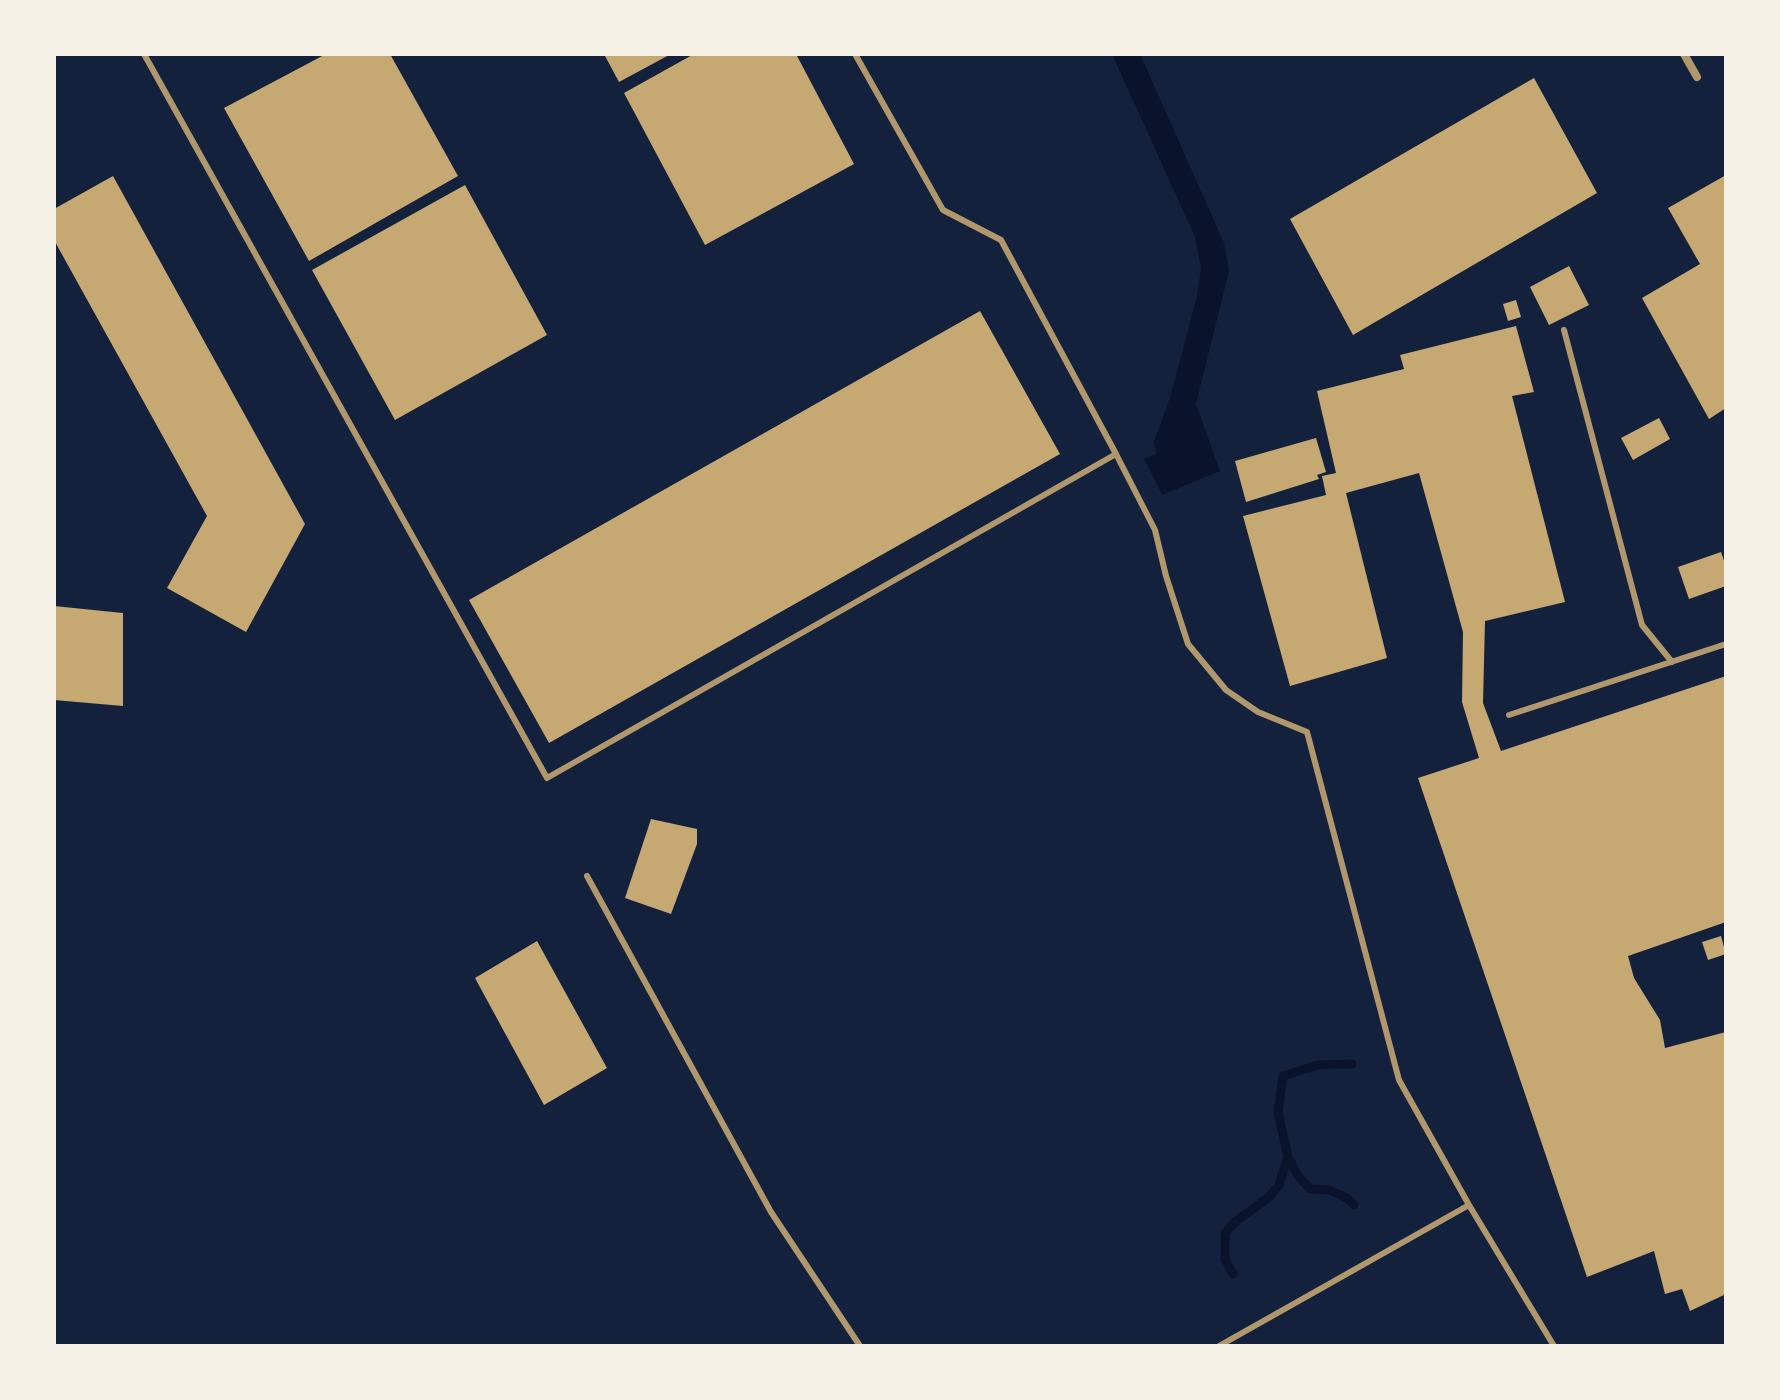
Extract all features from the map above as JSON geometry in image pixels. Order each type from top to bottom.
[{"type":"street","points":[[1684,54],[1697,77]]},
{"type":"lane","points":[[144,54],[547,778],[1116,454]]},
{"type":"lane","points":[[855,54],[943,210],[1001,240],[1155,530],[1188,644],[1226,690],[1258,712],[1307,732],[1399,1080],[1469,1205],[1554,1346]]},
{"type":"lane","points":[[1564,330],[1642,625],[1672,662]]},
{"type":"lane","points":[[1509,715],[1726,644]]},
{"type":"lane","points":[[587,876],[771,1212],[860,1346]]},
{"type":"lane","points":[[1219,1346],[1469,1205]]},
{"type":"water","points":[[1112,54],[1140,54],[1224,243],[1229,271],[1196,404],[1220,471],[1162,495],[1144,459],[1156,454],[1154,441],[1170,398],[1197,296],[1201,268],[1195,237]]},
{"type":"building","points":[[326,54],[390,54],[458,176],[309,261],[224,108]]},
{"type":"building","points":[[604,54],[671,54],[619,82]]},
{"type":"building","points":[[694,54],[796,54],[854,164],[705,245],[624,93]]},
{"type":"building","points":[[1534,78],[1597,193],[1353,335],[1290,219]]},
{"type":"building","points":[[1726,175],[1726,408],[1709,419],[1642,298],[1700,264],[1668,208]]},
{"type":"building","points":[[113,176],[305,524],[246,632],[167,588],[207,516],[54,240],[54,209]]},
{"type":"building","points":[[465,185],[547,335],[395,420],[312,270]]},
{"type":"building","points":[[1569,266],[1589,305],[1549,325],[1530,287]]},
{"type":"building","points":[[1516,300],[1521,317],[1508,321],[1503,304]]},
{"type":"building","points":[[980,311],[1060,454],[549,743],[469,600]]},
{"type":"building","points":[[1516,326],[1534,392],[1512,396],[1565,602],[1485,621],[1483,703],[1501,751],[1726,676],[1726,922],[1628,956],[1634,978],[1660,1020],[1665,1048],[1726,1032],[1726,1294],[1690,1311],[1682,1289],[1665,1294],[1654,1251],[1587,1277],[1418,778],[1479,758],[1462,702],[1463,632],[1419,473],[1346,493],[1387,658],[1290,686],[1243,516],[1326,495],[1322,476],[1336,473],[1317,391],[1404,369],[1400,355]]},
{"type":"building","points":[[1659,418],[1670,439],[1633,460],[1621,438]]},
{"type":"building","points":[[1316,438],[1326,472],[1317,475],[1319,479],[1246,502],[1235,461]]},
{"type":"building","points":[[1721,552],[1726,566],[1726,586],[1689,599],[1678,567]]},
{"type":"building","points":[[54,606],[123,613],[123,706],[54,700]]},
{"type":"building","points":[[651,819],[697,829],[697,844],[671,914],[625,898]]},
{"type":"building","points":[[1721,936],[1726,954],[1708,960],[1702,942]]},
{"type":"building","points":[[537,941],[607,1068],[544,1105],[475,978]]},
{"type":"waterway","points":[[1352,1064],[1318,1065],[1283,1076],[1278,1112],[1288,1157],[1299,1177],[1310,1189],[1329,1190],[1347,1198],[1354,1205]]},
{"type":"waterway","points":[[1233,1274],[1225,1259],[1225,1233],[1279,1185],[1288,1157]]}]
